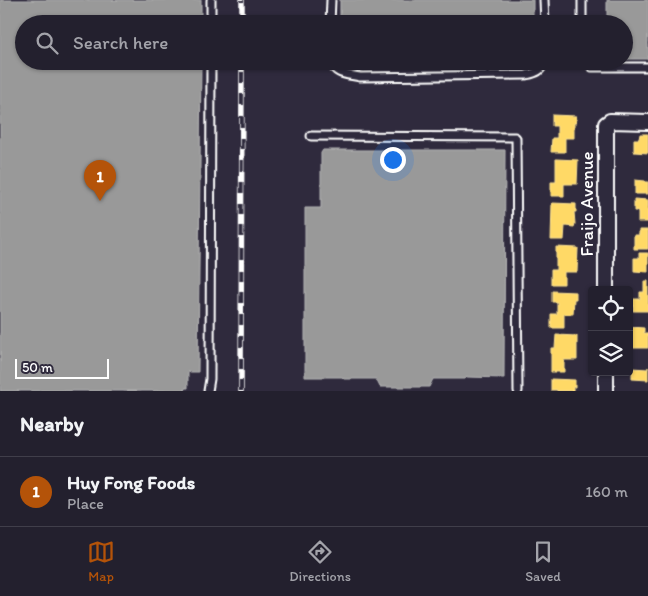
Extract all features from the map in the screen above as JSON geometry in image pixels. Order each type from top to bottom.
[{"type":"street","name":"Fraijo Avenue","points":[[606,286],[606,124],[610,121],[648,122]]},
{"type":"street","points":[[606,376],[606,391]]},
{"type":"lane","points":[[211,0],[211,15]]},
{"type":"lane","points":[[330,15],[331,0]]},
{"type":"lane","points":[[544,0],[545,15]]},
{"type":"lane","points":[[582,0],[582,15]]},
{"type":"lane","points":[[633,67],[648,67]]},
{"type":"lane","points":[[208,388],[210,369],[211,70]]},
{"type":"lane","points":[[335,70],[338,73],[360,77],[526,75],[541,70]]},
{"type":"lane","points":[[311,136],[516,138],[518,391]]},
{"type":"building: Homes","points":[[552,115],[576,116],[574,138],[565,138],[565,152],[551,152],[552,138],[557,138],[557,126],[552,126]]},
{"type":"building: Homes","points":[[640,134],[648,134],[648,153],[634,152],[634,139],[639,139]]},
{"type":"building: Homes","points":[[556,159],[578,160],[577,184],[564,184],[564,196],[551,196],[551,182],[556,182]]},
{"type":"building: Homes","points":[[635,180],[648,182],[648,194],[635,194]]},
{"type":"building: Homes","points":[[634,199],[648,200],[648,222],[638,222],[638,211],[634,211]]},
{"type":"building: Homes","points":[[552,203],[576,204],[574,227],[565,226],[564,240],[551,240]]},
{"type":"building: Homes","points":[[639,230],[648,230],[648,249],[634,249],[634,235],[639,235]]},
{"type":"building: Homes","points":[[556,247],[578,248],[577,272],[564,272],[564,284],[551,284],[551,270],[556,270]]},
{"type":"building: Homes","points":[[639,253],[648,253],[648,272],[634,271],[634,258],[639,258]]},
{"type":"building: Homes","points":[[644,281],[648,281],[648,311],[633,311],[633,299],[640,299],[640,292],[644,292]]},
{"type":"building: Homes","points":[[552,291],[576,292],[573,314],[564,314],[564,328],[551,328],[551,314],[557,314],[557,302],[552,302]]},
{"type":"building: Homes","points":[[633,327],[644,328],[644,333],[648,333],[648,348],[633,348]]},
{"type":"building: Homes","points":[[556,335],[577,336],[577,360],[564,360],[564,372],[551,372],[551,348],[555,348]]},
{"type":"building: Homes","points":[[633,368],[648,369],[648,380],[632,379]]},
{"type":"building: Homes","points":[[551,379],[575,380],[575,387],[573,387],[573,391],[551,390]]},
{"type":"building: Industry","points":[[0,0],[201,0],[201,15],[15,15],[15,70],[201,70],[198,372],[188,372],[188,388],[185,388],[185,391],[0,391]]},
{"type":"building: Industry","points":[[340,0],[533,0],[533,15],[340,15]]},
{"type":"building: Industry","points":[[607,0],[648,0],[648,59],[633,59],[633,15],[607,15]]},
{"type":"building: Industry","points":[[323,150],[505,150],[504,378],[467,377],[465,379],[433,379],[429,387],[380,387],[376,379],[305,377],[305,208],[321,208],[321,153]]},
{"type":"railway","points":[[242,0],[242,15]]},
{"type":"railway","points":[[241,391],[242,70]]},
{"type":"place","name":"Huy Fong Foods","points":[[100,201]]}]
